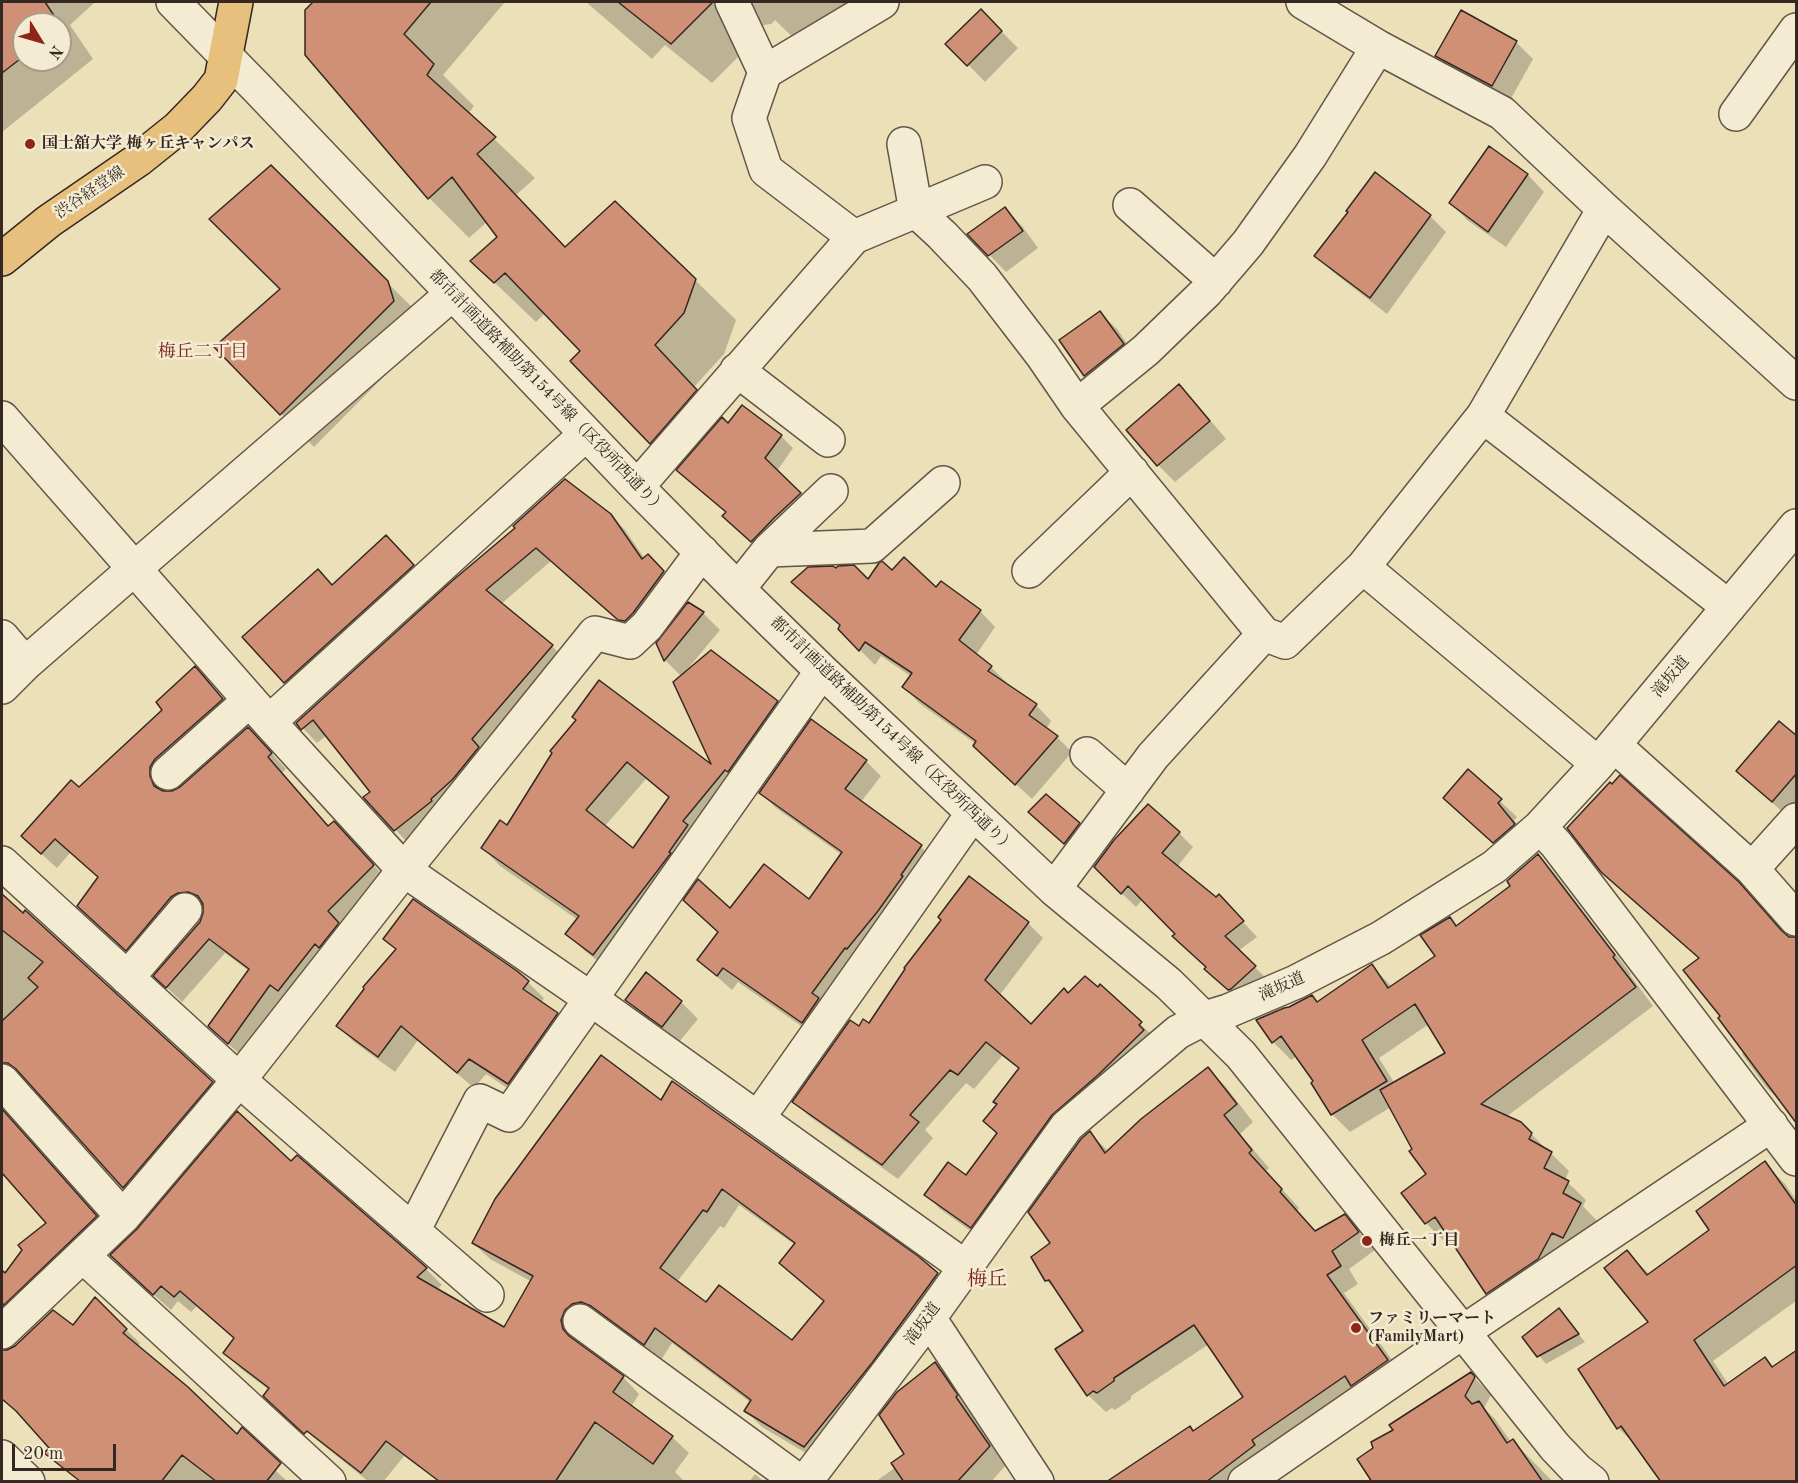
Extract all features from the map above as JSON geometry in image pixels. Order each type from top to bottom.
[{"type":"main road","name":"渋谷経堂線","points":[[2,259],[49,221],[138,160],[178,128],[207,98],[220,80],[237,2]]},
{"type":"street","name":"都市計画道路補助第154号線（区役所西通り）","points":[[173,2],[637,487],[822,671],[1054,889],[1145,963],[1205,1018],[1240,1055],[1555,1447],[1592,1482]]},
{"type":"street","points":[[732,2],[765,72]]},
{"type":"street","points":[[854,237],[766,170],[749,118],[765,72],[882,2]]},
{"type":"street","points":[[1303,2],[1378,47],[1502,113],[1604,209],[1797,383]]},
{"type":"street","points":[[1736,114],[1797,30]]},
{"type":"street","points":[[1077,406],[1146,350],[1216,280],[1248,243],[1310,156],[1378,47]]},
{"type":"street","points":[[904,144],[916,211],[982,277],[1042,355],[1077,406],[1264,634],[1285,642],[1363,567],[1483,416],[1604,209]]},
{"type":"street","points":[[637,487],[854,237],[985,182]]},
{"type":"street","points":[[1130,205],[1216,280]]},
{"type":"street","points":[[2,687],[25,664],[452,294]]},
{"type":"street","points":[[737,370],[828,440]]},
{"type":"street","points":[[1483,416],[1729,607]]},
{"type":"street","points":[[6,434],[134,569],[404,870],[591,999],[965,1267]]},
{"type":"street","points":[[168,773],[260,711],[586,434]]},
{"type":"street","points":[[1029,571],[1132,472]]},
{"type":"street","points":[[769,550],[872,546],[943,483]]},
{"type":"street","points":[[738,588],[769,550],[831,491]]},
{"type":"street","name":"滝坂道","points":[[805,1482],[929,1318],[1067,1126],[1178,1032],[1205,1018],[1228,1011],[1296,982],[1381,938],[1494,867],[1540,827],[1606,754],[1797,526]]},
{"type":"street","points":[[2,1332],[123,1217],[239,1080],[595,633],[630,642],[647,626],[702,552]]},
{"type":"street","points":[[1363,567],[1752,869],[1797,919]]},
{"type":"street","points":[[1054,889],[1153,756],[1264,634]]},
{"type":"street","points":[[2,637],[25,664]]},
{"type":"street","points":[[413,1232],[480,1101],[509,1115],[822,671]]},
{"type":"street","points":[[1087,754],[1128,790]]},
{"type":"street","points":[[758,1118],[973,813]]},
{"type":"street","points":[[1752,869],[1797,820]]},
{"type":"street","points":[[1540,827],[1556,844],[1797,1159]]},
{"type":"street","points":[[2,863],[239,1080],[487,1295]]},
{"type":"street","points":[[127,978],[185,910]]},
{"type":"street","points":[[2,1081],[123,1217]]},
{"type":"street","points":[[1245,1482],[1278,1472],[1463,1332],[1771,1125]]},
{"type":"street","points":[[83,1256],[328,1482]]},
{"type":"street","points":[[929,1318],[1037,1482]]},
{"type":"street","points":[[580,1321],[800,1482]]},
{"type":"street","points":[[2,1458],[28,1482]]},
{"type":"building","points":[[2,2],[45,2],[52,12],[12,12],[12,65],[2,73]]},
{"type":"building","points":[[313,2],[431,2],[404,34],[434,64],[427,75],[496,137],[477,154],[565,247],[615,201],[696,279],[684,313],[655,345],[697,390],[650,444],[570,361],[580,351],[505,273],[494,283],[470,261],[497,237],[452,177],[428,199],[305,55],[305,10]]},
{"type":"building","points":[[618,2],[713,2],[671,44]]},
{"type":"building","points":[[981,9],[1002,31],[967,66],[945,44]]},
{"type":"building","points":[[1461,10],[1517,41],[1492,86],[1435,56]]},
{"type":"building","points":[[1489,146],[1528,174],[1488,232],[1449,203]]},
{"type":"building","points":[[271,165],[388,281],[394,301],[280,415],[214,347],[280,289],[209,219]]},
{"type":"building","points":[[1375,172],[1431,215],[1370,298],[1314,256]]},
{"type":"building","points":[[1005,207],[1023,231],[988,256],[967,234]]},
{"type":"building","points":[[1100,311],[1124,344],[1084,376],[1059,340]]},
{"type":"building","points":[[1179,384],[1210,421],[1157,466],[1126,430]]},
{"type":"building","points":[[742,405],[782,435],[765,458],[801,493],[751,542],[722,516],[726,512],[676,470],[722,417],[728,423]]},
{"type":"building","points":[[565,479],[611,514],[642,559],[648,554],[664,571],[625,621],[618,620],[536,548],[486,590],[553,645],[472,739],[479,747],[453,779],[431,799],[432,801],[394,831],[363,797],[370,792],[313,720],[301,730],[296,723],[452,581],[515,528],[513,526]]},
{"type":"building","points":[[386,535],[414,565],[284,683],[242,637],[318,569],[332,585]]},
{"type":"building","points":[[904,557],[936,587],[941,581],[981,610],[959,640],[992,666],[988,671],[1037,704],[1029,715],[1058,736],[1015,785],[973,746],[976,741],[902,687],[912,673],[865,642],[859,651],[838,629],[840,625],[791,582],[808,567],[833,566],[836,568],[854,565],[868,579],[882,561],[892,570]]},
{"type":"building","points":[[688,602],[704,612],[664,661],[656,643]]},
{"type":"building","points":[[711,650],[778,701],[728,772],[725,770],[683,821],[688,825],[669,852],[671,853],[593,955],[565,934],[579,916],[481,848],[500,820],[507,825],[552,753],[550,751],[576,720],[572,717],[599,680],[711,764],[673,682]],"holes":[[[627,762],[669,797],[633,848],[586,810]]]},
{"type":"building","points":[[195,666],[223,699],[155,759],[150,767],[150,776],[154,786],[163,791],[172,791],[180,787],[248,727],[272,753],[268,757],[328,826],[334,821],[374,865],[328,911],[339,923],[319,948],[315,944],[278,991],[270,985],[228,1044],[208,1026],[249,969],[209,939],[166,988],[153,976],[200,922],[203,904],[198,896],[188,892],[178,893],[171,897],[126,951],[77,906],[98,877],[55,839],[41,854],[21,836],[71,780],[79,787],[162,710],[156,702]]},
{"type":"building","points":[[811,719],[867,760],[845,789],[922,845],[878,911],[847,949],[845,948],[812,993],[819,998],[802,1023],[723,968],[717,976],[697,960],[718,932],[683,900],[698,879],[730,908],[764,864],[809,899],[842,852],[759,793]]},
{"type":"building","points":[[1779,721],[1797,736],[1797,773],[1772,802],[1736,771]]},
{"type":"building","points":[[1468,769],[1502,799],[1498,803],[1515,824],[1493,843],[1443,798]]},
{"type":"building","points":[[1620,775],[1739,882],[1782,931],[1789,937],[1797,937],[1797,1124],[1718,1018],[1720,1016],[1683,970],[1699,958],[1601,872],[1567,828],[1610,782],[1612,784]]},
{"type":"building","points":[[1046,794],[1080,823],[1064,844],[1028,812]]},
{"type":"building","points":[[1148,804],[1180,832],[1162,853],[1216,897],[1219,894],[1244,921],[1225,936],[1256,966],[1231,989],[1228,990],[1204,969],[1206,967],[1172,936],[1175,934],[1128,886],[1121,894],[1094,867],[1114,840]]},
{"type":"building","points":[[1538,854],[1615,955],[1613,957],[1636,987],[1481,1104],[1521,1122],[1532,1133],[1529,1139],[1552,1152],[1544,1168],[1569,1181],[1563,1193],[1581,1203],[1563,1238],[1552,1233],[1538,1259],[1486,1294],[1435,1217],[1425,1224],[1401,1193],[1426,1174],[1409,1151],[1412,1149],[1380,1090],[1445,1053],[1415,1004],[1362,1040],[1387,1081],[1331,1115],[1311,1083],[1313,1081],[1281,1036],[1272,1043],[1256,1020],[1312,995],[1317,1002],[1372,964],[1388,988],[1435,956],[1420,935],[1450,917],[1456,926],[1510,886],[1507,881]]},
{"type":"building","points":[[969,876],[1029,922],[985,980],[1031,1024],[1064,988],[1068,993],[1085,976],[1098,987],[1100,984],[1142,1022],[1139,1025],[1144,1030],[1098,1075],[1052,1115],[971,1228],[924,1195],[948,1162],[966,1175],[997,1133],[983,1121],[997,1104],[993,1102],[1019,1068],[986,1042],[958,1075],[950,1070],[910,1115],[919,1122],[882,1165],[792,1102],[850,1020],[859,1026],[863,1019],[869,1023],[904,968],[941,920],[938,917]]},
{"type":"building","points":[[2,894],[23,913],[25,910],[213,1082],[123,1188],[16,1069],[8,1063],[2,1063],[2,1021],[38,987],[28,978],[43,962],[2,930]]},
{"type":"building","points":[[413,899],[517,971],[529,981],[523,989],[558,1013],[508,1084],[469,1059],[457,1073],[401,1026],[378,1057],[336,1026],[364,989],[363,987],[396,949],[383,939]]},
{"type":"building","points":[[646,972],[682,1001],[662,1027],[625,1000]]},
{"type":"building","points":[[601,1055],[661,1100],[672,1081],[918,1256],[938,1273],[872,1363],[804,1447],[744,1411],[751,1400],[655,1328],[644,1345],[591,1306],[581,1302],[572,1304],[565,1310],[561,1320],[563,1329],[569,1336],[624,1376],[613,1392],[673,1436],[653,1464],[595,1422],[555,1482],[440,1482],[386,1441],[361,1473],[307,1431],[304,1434],[263,1396],[269,1388],[223,1353],[234,1338],[180,1291],[174,1297],[161,1286],[153,1295],[110,1255],[137,1229],[237,1111],[291,1161],[297,1155],[427,1268],[417,1277],[504,1327],[533,1276],[472,1243],[495,1199]],"holes":[[[722,1189],[795,1243],[779,1263],[824,1301],[792,1340],[719,1285],[706,1302],[660,1268],[703,1210],[707,1212]]]},
{"type":"building","points":[[1208,1067],[1237,1104],[1224,1115],[1252,1150],[1249,1153],[1282,1189],[1280,1192],[1315,1231],[1345,1214],[1359,1232],[1332,1251],[1341,1266],[1327,1275],[1388,1360],[1351,1386],[1345,1376],[1252,1440],[1255,1445],[1206,1482],[1106,1482],[1190,1426],[1193,1431],[1243,1397],[1194,1325],[1114,1378],[1114,1381],[1097,1393],[1093,1391],[1087,1396],[1055,1349],[1083,1331],[1049,1280],[1045,1281],[1031,1257],[1050,1243],[1028,1212],[1081,1139],[1090,1131],[1105,1153],[1141,1119]]},
{"type":"building","points":[[2,1109],[97,1216],[4,1305],[2,1303],[2,1270],[5,1273],[22,1250],[18,1245],[46,1223],[2,1173]]},
{"type":"building","points":[[1765,1161],[1797,1206],[1797,1265],[1694,1340],[1724,1386],[1765,1357],[1772,1367],[1797,1350],[1797,1482],[1661,1482],[1621,1426],[1617,1429],[1578,1369],[1648,1322],[1604,1268],[1627,1250],[1647,1275],[1709,1230],[1696,1211]]},
{"type":"building","points":[[95,1297],[127,1329],[123,1333],[188,1387],[237,1434],[242,1427],[281,1463],[266,1482],[217,1482],[182,1455],[161,1482],[81,1482],[44,1453],[49,1448],[2,1399],[2,1350],[15,1346],[53,1310],[73,1325]]},
{"type":"building","points":[[1559,1308],[1579,1334],[1537,1357],[1522,1337]]},
{"type":"building","points":[[935,1362],[990,1446],[957,1482],[904,1482],[891,1463],[904,1454],[879,1415],[897,1392]]},
{"type":"building","points":[[1471,1372],[1475,1377],[1465,1396],[1472,1404],[1479,1401],[1507,1443],[1513,1439],[1543,1482],[1372,1482],[1357,1459],[1373,1448],[1371,1442],[1393,1430],[1389,1425]]},
{"type":"place","name":"国士舘大学 梅ヶ丘キャンパス","points":[[30,144]]},
{"type":"place","name":"梅丘一丁目","points":[[1367,1241]]},
{"type":"place","name":"ファミリーマート (FamilyMart)","points":[[1356,1328]]},
{"type":"district","name":"梅丘二丁目","points":[[203,352]]},
{"type":"district","name":"梅丘","points":[[987,1280]]}]
